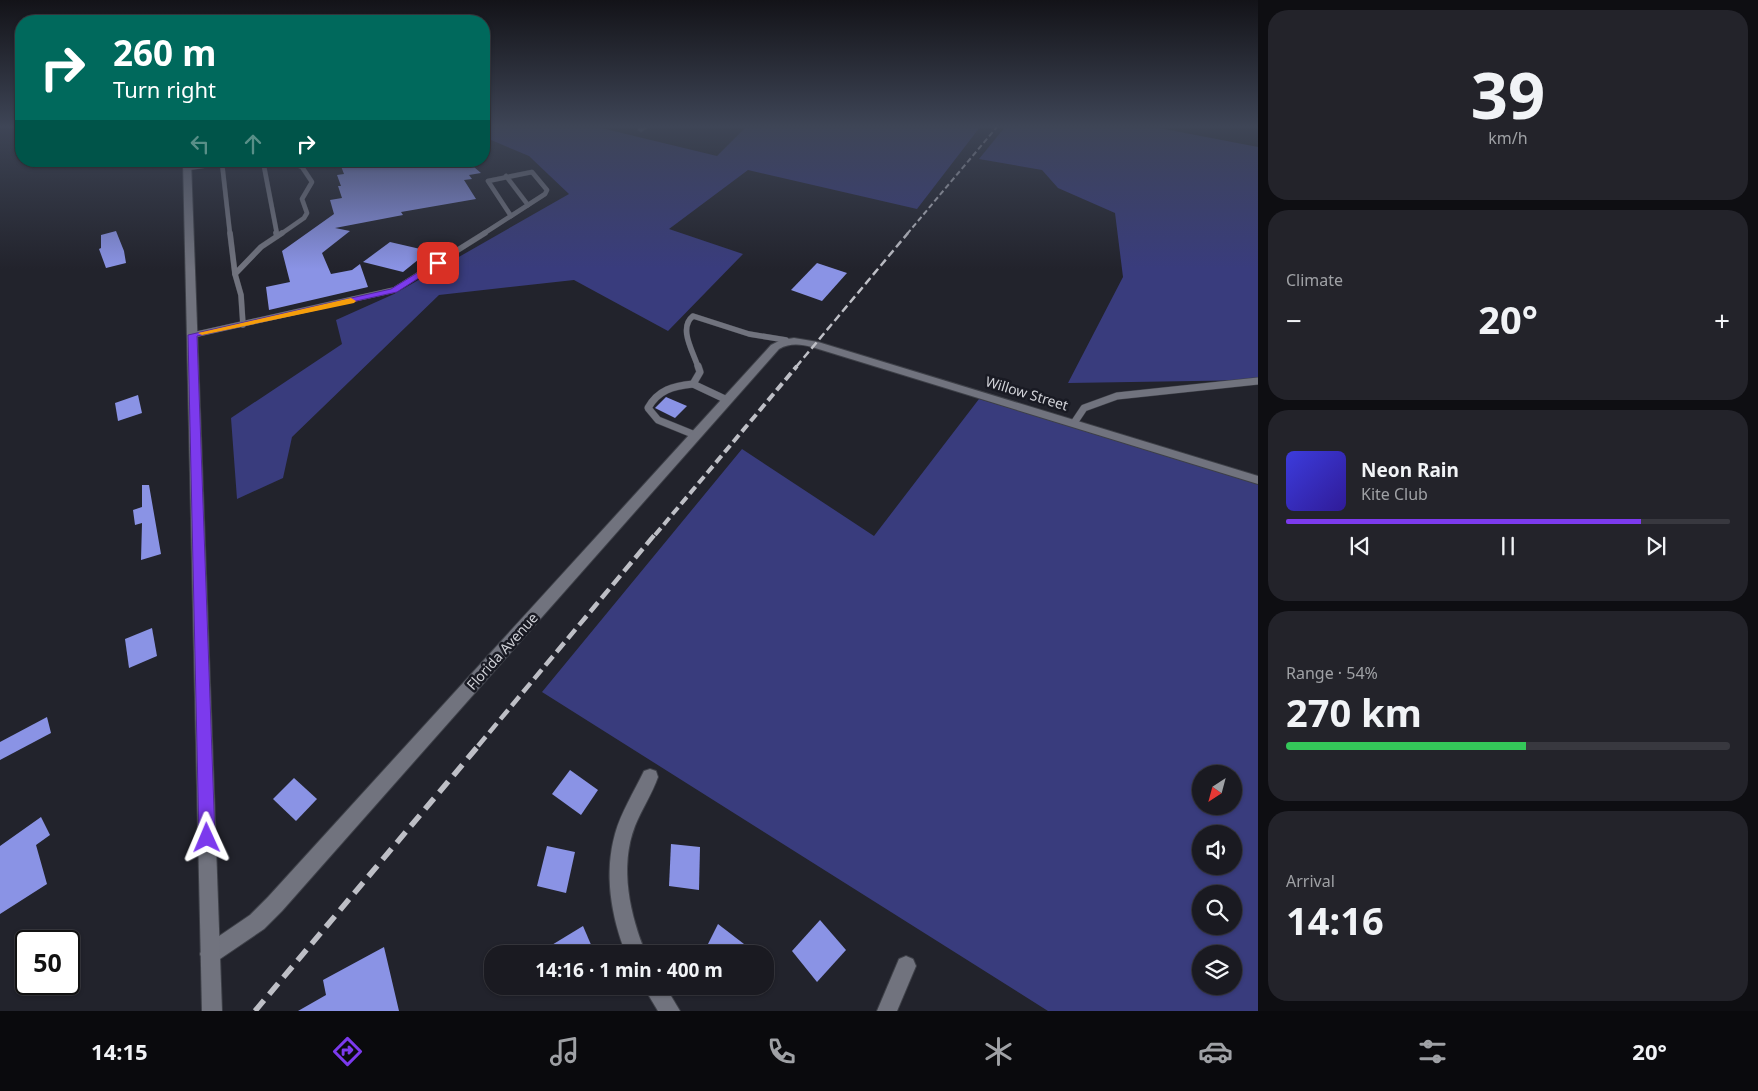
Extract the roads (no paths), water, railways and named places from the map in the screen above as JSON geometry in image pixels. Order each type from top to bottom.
[{"type":"street","points":[[188,174],[212,1011]]},
{"type":"street","name":"Florida Avenue","points":[[210,954],[256,922],[275,904],[695,435],[775,347],[786,340]]},
{"type":"street","name":"Willow Street","points":[[786,340],[814,344],[1258,480]]},
{"type":"street","points":[[633,945],[625,920],[620,885],[620,851],[625,832],[650,777]]},
{"type":"street","points":[[887,1011],[906,966]]},
{"type":"street","points":[[659,995],[670,1011]]},
{"type":"lane","points":[[223,174],[235,274],[241,295],[243,325]]},
{"type":"lane","points":[[265,174],[277,236]]},
{"type":"lane","points":[[235,274],[261,247],[304,218],[306,213],[302,199],[312,182],[309,174]]},
{"type":"lane","points":[[511,216],[488,181],[518,174]]},
{"type":"lane","points":[[193,335],[394,290],[545,194],[547,190],[534,174]]},
{"type":"lane","points":[[506,176],[528,205]]},
{"type":"lane","points":[[693,384],[700,372],[685,328],[687,321],[693,316],[749,334],[786,340]]},
{"type":"lane","points":[[1074,423],[1084,408],[1117,396],[1258,380]]},
{"type":"lane","points":[[695,435],[658,420],[648,408],[653,398],[670,387],[693,384],[728,400]]},
{"type":"railway","points":[[907,234],[957,174]]},
{"type":"railway","points":[[796,367],[908,233]]},
{"type":"railway","points":[[655,535],[797,366]]},
{"type":"railway","points":[[478,746],[656,533]]},
{"type":"railway","points":[[255,1011],[479,745]]}]
